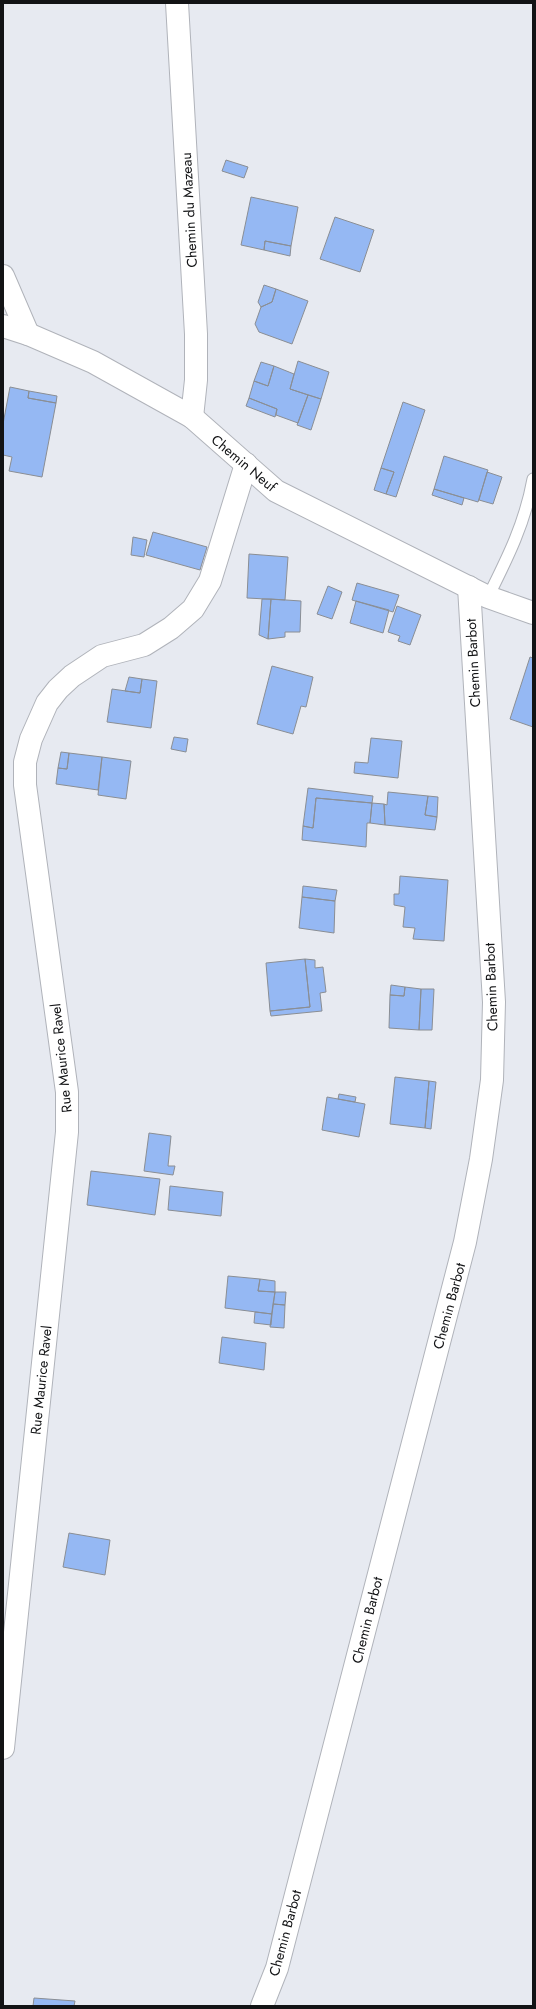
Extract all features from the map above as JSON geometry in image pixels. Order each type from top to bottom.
[{"type":"street","name":"Chemin du Mazeau","points":[[177,3],[196,334],[196,380],[192,417]]},
{"type":"street","points":[[3,276],[28,334]]},
{"type":"street","name":"Chemin Neuf","points":[[3,326],[28,334],[93,362],[192,417],[276,491],[488,597],[533,613]]},
{"type":"street","name":"Rue Maurice Ravel","points":[[3,1748],[67,1132],[67,1092],[25,785],[25,762],[31,739],[47,703],[72,676],[102,656],[144,645],[171,628],[194,609],[210,581],[246,464]]},
{"type":"street","name":"Chemin Barbot","points":[[262,2006],[277,1968],[465,1242],[481,1159],[492,1080],[494,1002],[469,587]]},
{"type":"lane","points":[[488,597],[512,550],[528,505],[533,479]]},
{"type":"building","points":[[226,160],[248,167],[244,178],[222,171]]},
{"type":"building","points":[[251,197],[298,207],[291,246],[265,241],[264,250],[241,245]]},
{"type":"building","points":[[335,217],[374,230],[360,272],[320,259]]},
{"type":"building","points":[[265,241],[291,246],[290,256],[264,250]]},
{"type":"building","points":[[264,285],[276,289],[272,302],[261,307],[258,302]]},
{"type":"building","points":[[276,289],[308,301],[292,344],[259,332],[255,324],[261,307],[272,302]]},
{"type":"building","points":[[298,361],[329,372],[321,399],[290,389]]},
{"type":"building","points":[[261,362],[274,366],[268,386],[254,381]]},
{"type":"building","points":[[274,366],[294,374],[290,389],[308,395],[298,423],[276,415],[277,409],[249,398],[254,381],[268,386]]},
{"type":"building","points":[[10,387],[29,391],[28,398],[56,403],[42,477],[9,471],[12,457],[3,455],[3,424]]},
{"type":"building","points":[[29,391],[57,396],[56,403],[28,398]]},
{"type":"building","points":[[308,395],[321,399],[311,430],[297,425]]},
{"type":"building","points":[[249,398],[277,409],[275,417],[246,406]]},
{"type":"building","points":[[403,402],[425,410],[396,497],[386,494],[394,472],[381,468]]},
{"type":"building","points":[[444,456],[488,470],[478,502],[434,489]]},
{"type":"building","points":[[381,468],[394,472],[386,494],[374,490]]},
{"type":"building","points":[[487,472],[502,477],[493,504],[479,500]]},
{"type":"building","points":[[434,489],[464,498],[462,505],[432,495]]},
{"type":"building","points":[[153,532],[207,547],[200,570],[146,555]]},
{"type":"building","points":[[133,537],[147,540],[144,557],[131,555]]},
{"type":"building","points":[[249,554],[288,557],[285,600],[247,598]]},
{"type":"building","points":[[357,583],[399,595],[393,612],[352,600]]},
{"type":"building","points":[[328,586],[342,592],[332,619],[317,614]]},
{"type":"building","points":[[262,599],[271,599],[268,639],[259,635]]},
{"type":"building","points":[[271,599],[301,601],[300,632],[285,632],[285,637],[268,639]]},
{"type":"building","points":[[356,601],[389,610],[383,633],[350,623]]},
{"type":"building","points":[[397,606],[421,615],[410,645],[398,641],[400,636],[388,632]]},
{"type":"building","points":[[530,657],[533,658],[533,727],[510,719]]},
{"type":"building","points":[[272,666],[313,677],[306,707],[301,706],[293,734],[257,724]]},
{"type":"building","points":[[129,677],[142,679],[140,693],[125,691]]},
{"type":"building","points":[[142,679],[157,681],[151,728],[107,722],[112,689],[140,693]]},
{"type":"building","points":[[174,737],[188,739],[186,752],[171,749]]},
{"type":"building","points":[[371,738],[402,741],[398,778],[354,773],[355,762],[368,763]]},
{"type":"building","points":[[61,752],[69,753],[67,769],[58,768]]},
{"type":"building","points":[[69,753],[102,757],[98,790],[56,784],[58,768],[67,769]]},
{"type":"building","points":[[102,757],[131,761],[126,799],[98,795]]},
{"type":"building","points":[[308,788],[373,796],[372,803],[316,798],[313,828],[303,826]]},
{"type":"building","points":[[388,792],[428,796],[425,815],[437,817],[435,830],[385,825],[384,804],[387,805]]},
{"type":"building","points":[[428,796],[438,797],[437,817],[425,815]]},
{"type":"building","points":[[316,798],[372,803],[370,823],[367,823],[366,847],[302,840],[303,826],[313,828]]},
{"type":"building","points":[[372,803],[384,804],[385,825],[370,823]]},
{"type":"building","points":[[400,876],[448,880],[444,941],[413,939],[415,928],[403,927],[405,907],[394,905],[394,894],[399,894]]},
{"type":"building","points":[[303,886],[337,890],[335,901],[302,897]]},
{"type":"building","points":[[302,897],[335,901],[334,933],[299,928]]},
{"type":"building","points":[[305,959],[315,960],[315,968],[323,967],[326,992],[320,993],[322,1011],[271,1016],[270,1011],[310,1007]]},
{"type":"building","points":[[305,959],[310,1007],[270,1011],[266,963]]},
{"type":"building","points":[[391,985],[405,987],[404,996],[390,995]]},
{"type":"building","points":[[405,987],[421,989],[419,1030],[389,1028],[390,995],[404,996]]},
{"type":"building","points":[[421,989],[434,989],[432,1030],[419,1030]]},
{"type":"building","points":[[395,1077],[429,1081],[425,1128],[390,1124]]},
{"type":"building","points":[[429,1081],[436,1082],[431,1129],[425,1128]]},
{"type":"building","points":[[339,1094],[356,1097],[355,1102],[338,1099]]},
{"type":"building","points":[[327,1097],[365,1104],[359,1137],[322,1130]]},
{"type":"building","points":[[149,1133],[171,1136],[168,1166],[175,1166],[173,1175],[144,1171]]},
{"type":"building","points":[[91,1171],[160,1179],[155,1215],[87,1205]]},
{"type":"building","points":[[170,1186],[223,1192],[221,1216],[168,1210]]},
{"type":"building","points":[[228,1276],[260,1279],[258,1291],[275,1292],[272,1314],[225,1308]]},
{"type":"building","points":[[260,1279],[275,1281],[275,1292],[258,1291]]},
{"type":"building","points":[[275,1292],[286,1292],[285,1305],[273,1304]]},
{"type":"building","points":[[273,1304],[285,1305],[284,1328],[270,1327]]},
{"type":"building","points":[[255,1312],[272,1314],[271,1325],[254,1323]]},
{"type":"building","points":[[222,1337],[266,1343],[264,1370],[219,1363]]},
{"type":"building","points":[[69,1533],[110,1540],[105,1575],[63,1567]]},
{"type":"building","points":[[34,1998],[75,2001],[74,2006],[33,2006]]}]
